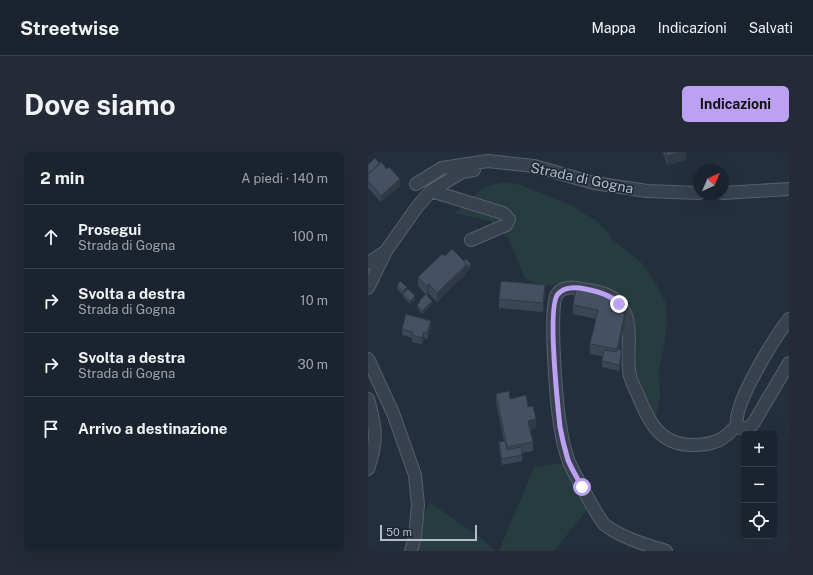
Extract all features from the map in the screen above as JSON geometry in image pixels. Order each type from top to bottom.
[{"type":"street","name":"Strada di Gogna","points":[[416,184],[442,168],[488,161],[512,165],[534,166],[594,183],[648,191],[693,194]]},
{"type":"street","name":"Strada di Gogna","points":[[368,288],[386,251],[417,207],[431,191],[462,172],[512,165]]},
{"type":"street","points":[[729,193],[789,189]]},
{"type":"street","points":[[431,191],[503,213],[509,219],[506,225],[471,240]]},
{"type":"street","name":"Strada di Gogna","points":[[368,263],[386,251]]},
{"type":"street","points":[[666,551],[634,541],[604,524],[568,461],[561,430],[556,394],[553,324],[554,302],[557,294],[572,287],[597,291],[612,297],[619,304],[625,313],[629,336],[630,378],[642,406],[660,434],[671,441],[682,445],[705,445],[719,440],[727,436],[737,425],[736,420],[739,411],[754,375],[781,329],[789,319]]},
{"type":"street","points":[[368,359],[393,413],[415,475],[418,505],[412,551]]},
{"type":"street","points":[[737,425],[741,428],[748,428],[752,424],[789,364]]},
{"type":"street","points":[[368,399],[374,421],[376,438],[368,469]]},
{"type":"green space","points":[[502,182],[520,185],[571,205],[599,223],[613,240],[641,262],[655,282],[666,304],[667,324],[659,368],[660,397],[654,424],[629,366],[623,306],[568,282],[543,287],[525,278],[508,238],[490,221],[455,213],[484,187]]},
{"type":"green space","points":[[564,463],[591,505],[554,551],[499,551],[534,467]]},
{"type":"green space","points":[[429,502],[477,535],[496,551],[411,551]]},
{"type":"building","points":[[666,152],[681,152],[667,156]]},
{"type":"building","points":[[375,158],[380,164],[368,174],[368,165]]},
{"type":"building","points":[[381,162],[387,169],[389,167],[400,179],[381,196],[368,181],[368,174]]},
{"type":"building","points":[[452,249],[467,264],[437,293],[429,284],[427,286],[418,277],[442,254],[445,256]]},
{"type":"building","points":[[466,259],[471,264],[467,268],[467,264],[464,261]]},
{"type":"building","points":[[400,281],[407,287],[403,291],[397,286]]},
{"type":"building","points":[[501,281],[545,285],[543,303],[499,299]]},
{"type":"building","points":[[577,285],[616,294],[612,311],[625,313],[617,349],[590,344],[598,310],[573,305]]},
{"type":"building","points":[[408,289],[415,296],[410,301],[403,294]]},
{"type":"building","points":[[426,294],[432,301],[422,311],[417,305]]},
{"type":"building","points":[[406,314],[431,321],[427,333],[424,332],[422,338],[412,335],[413,332],[402,329]]},
{"type":"building","points":[[617,349],[622,350],[619,365],[602,361],[604,350],[617,352]]},
{"type":"building","points":[[509,391],[510,399],[526,395],[528,407],[533,406],[536,419],[528,421],[533,442],[507,447],[496,394]]},
{"type":"building","points":[[505,441],[507,450],[521,447],[522,455],[502,459],[499,442]]},
{"type":"route","points":[[582,487],[568,461],[561,430],[556,394],[553,324],[554,302],[557,294],[572,287],[597,291],[612,297],[619,304]]}]
